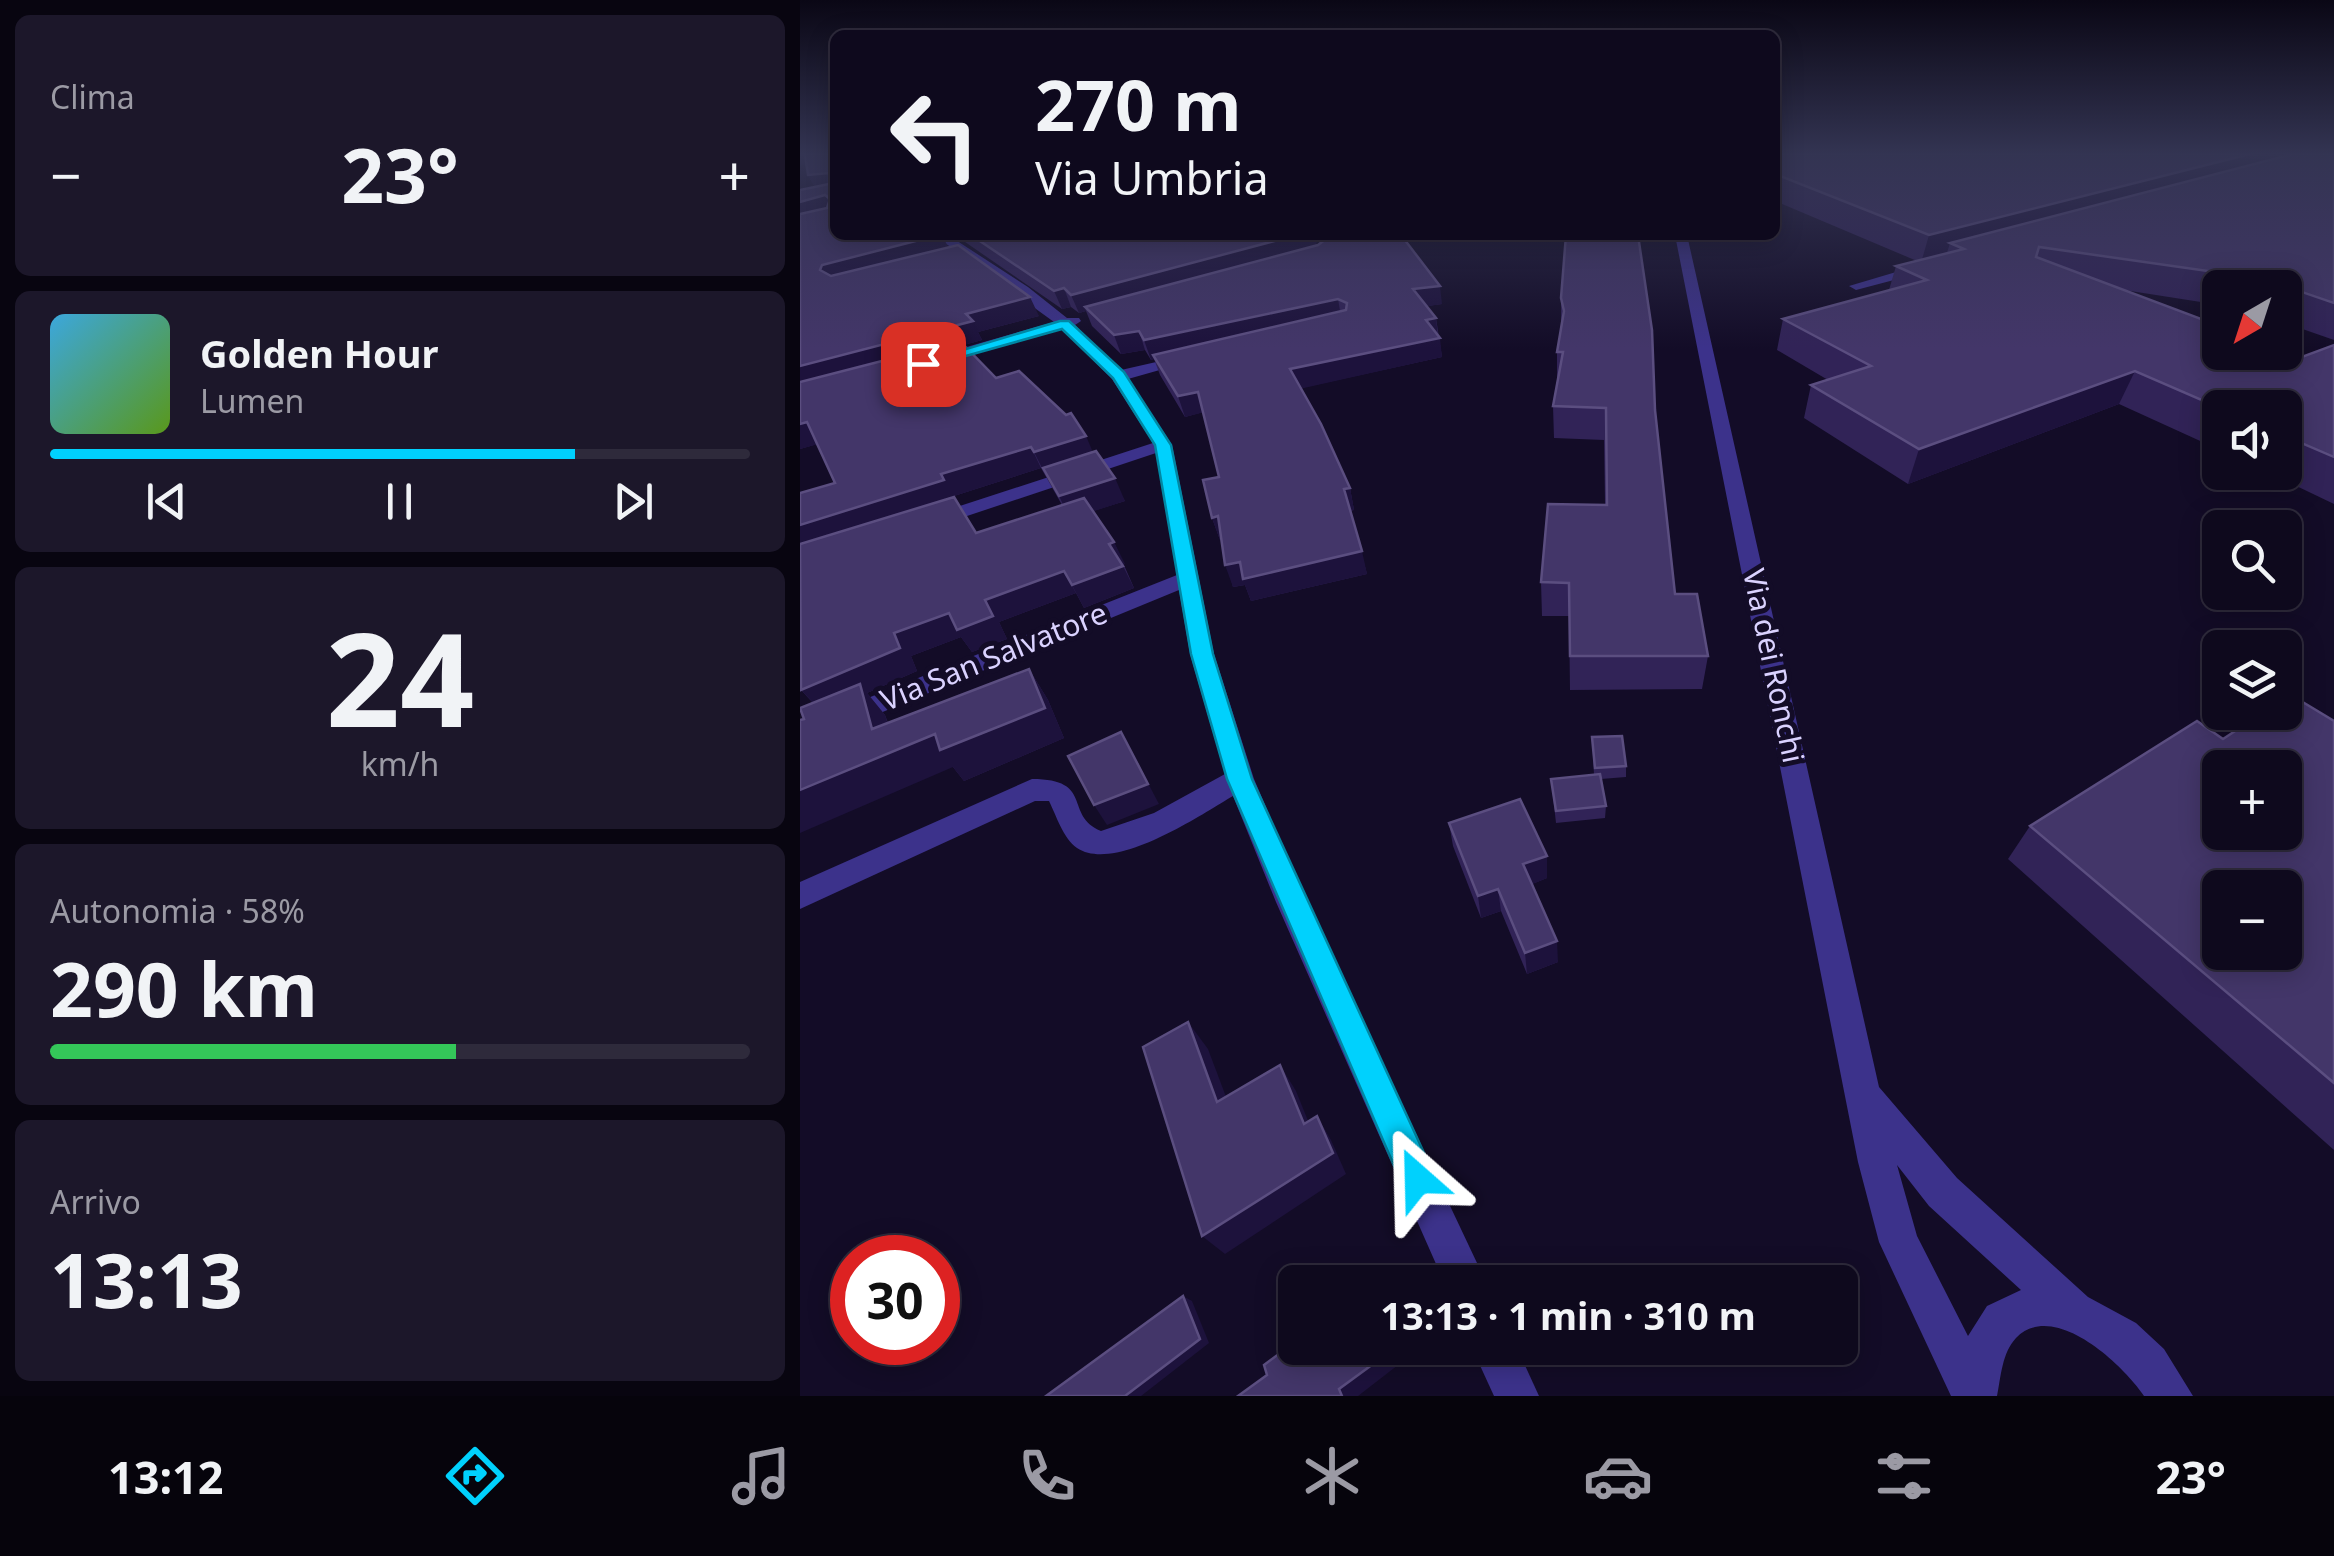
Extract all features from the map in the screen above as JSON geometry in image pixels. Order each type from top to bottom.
[{"type":"street","name":"Via dei Ronchi","points":[[1682,240],[1877,1162],[1899,1242],[1974,1396]]},
{"type":"street","points":[[954,249],[1074,321],[1118,376],[1163,445],[1202,654],[1240,779],[1291,902],[1457,1265]]},
{"type":"street","points":[[1856,286],[1932,266]]},
{"type":"street","points":[[930,362],[1074,321]]},
{"type":"street","points":[[1118,376],[1212,355]]},
{"type":"street","points":[[911,528],[1163,445]]},
{"type":"street","name":"Via San Salvatore","points":[[800,736],[1189,578]]},
{"type":"street","points":[[800,896],[1032,790],[1059,793],[1083,838],[1095,844],[1132,836],[1240,779]]},
{"type":"street","name":"Via dei Ronchi","points":[[1866,1097],[1943,1192],[2072,1308],[2104,1323],[2136,1350],[2171,1396]]},
{"type":"street","name":"Via dei Ronchi","points":[[1974,1396],[1976,1366],[1986,1340],[2001,1321],[2021,1309],[2045,1305],[2072,1308]]},
{"type":"street","points":[[1502,1365],[1517,1396]]},
{"type":"building","points":[[800,219],[830,219],[830,240],[920,240],[822,265],[820,270],[831,276],[958,245],[1030,297],[966,314],[973,321],[800,366]]},
{"type":"building","points":[[1889,219],[1992,219],[1929,235]]},
{"type":"building","points":[[2042,219],[2334,219],[2334,303],[2302,292],[2302,270],[2202,270],[2039,247],[2036,257],[2202,319],[2202,370],[2302,370],[2302,357],[2334,345],[2334,457],[2302,443],[2302,390],[2202,390],[2202,400],[2135,371],[1919,449],[1811,385],[1871,366],[1783,319],[1927,280],[1896,266],[1964,249],[1950,243]]},
{"type":"building","points":[[978,240],[1278,240],[1071,295],[1064,288],[1054,291]]},
{"type":"building","points":[[1324,240],[1405,240],[1440,286],[1413,289],[1436,318],[1426,320],[1440,338],[1290,369],[1350,488],[1344,489],[1362,551],[1243,579],[1240,562],[1225,565],[1218,516],[1212,518],[1203,480],[1219,477],[1198,392],[1178,396],[1153,355],[1346,310],[1347,303],[1338,299],[1144,340],[1139,331],[1114,335],[1085,307],[1318,245]]},
{"type":"building","points":[[1566,240],[1639,240],[1652,330],[1655,410],[1675,594],[1697,594],[1708,656],[1570,656],[1569,583],[1541,582],[1548,504],[1607,505],[1606,408],[1553,406],[1563,352],[1557,352],[1564,311],[1561,298]]},
{"type":"building","points":[[960,341],[996,378],[1019,371],[1066,415],[1071,413],[1086,436],[1034,452],[1031,447],[941,474],[944,480],[800,525],[800,493],[835,483],[807,422],[800,424],[800,382]]},
{"type":"building","points":[[1096,451],[1115,478],[1059,496],[1043,468]]},
{"type":"building","points":[[954,497],[976,533],[1084,498],[1114,542],[1109,544],[1123,566],[1072,585],[1064,571],[985,600],[993,616],[957,630],[949,613],[894,633],[900,648],[801,690],[800,544]]},
{"type":"building","points":[[1029,669],[1045,708],[940,750],[935,734],[800,790],[800,720],[804,719],[800,708],[860,684],[872,729]]},
{"type":"building","points":[[2302,702],[2334,721],[2334,1083],[2030,826],[2197,721],[2202,730],[2210,730],[2223,739],[2237,730],[2302,730]]},
{"type":"building","points":[[1121,732],[1148,784],[1094,805],[1068,756]]},
{"type":"building","points":[[1622,736],[1626,766],[1595,768],[1592,737]]},
{"type":"building","points":[[1600,774],[1606,806],[1556,811],[1551,779]]},
{"type":"building","points":[[1520,799],[1547,856],[1523,864],[1557,941],[1525,953],[1498,889],[1478,896],[1449,823]]},
{"type":"building","points":[[1188,1022],[1217,1102],[1280,1065],[1304,1124],[1317,1116],[1333,1153],[1202,1236],[1143,1047]]},
{"type":"building","points":[[1183,1296],[1200,1339],[1125,1396],[1046,1396]]},
{"type":"building","points":[[1278,1355],[1278,1365],[1372,1365],[1339,1389],[1342,1396],[1238,1396],[1267,1375],[1264,1365]]},
{"type":"route","points":[[923,364],[1065,324],[1118,376],[1163,445],[1202,654],[1240,779],[1291,902],[1418,1179]]}]
